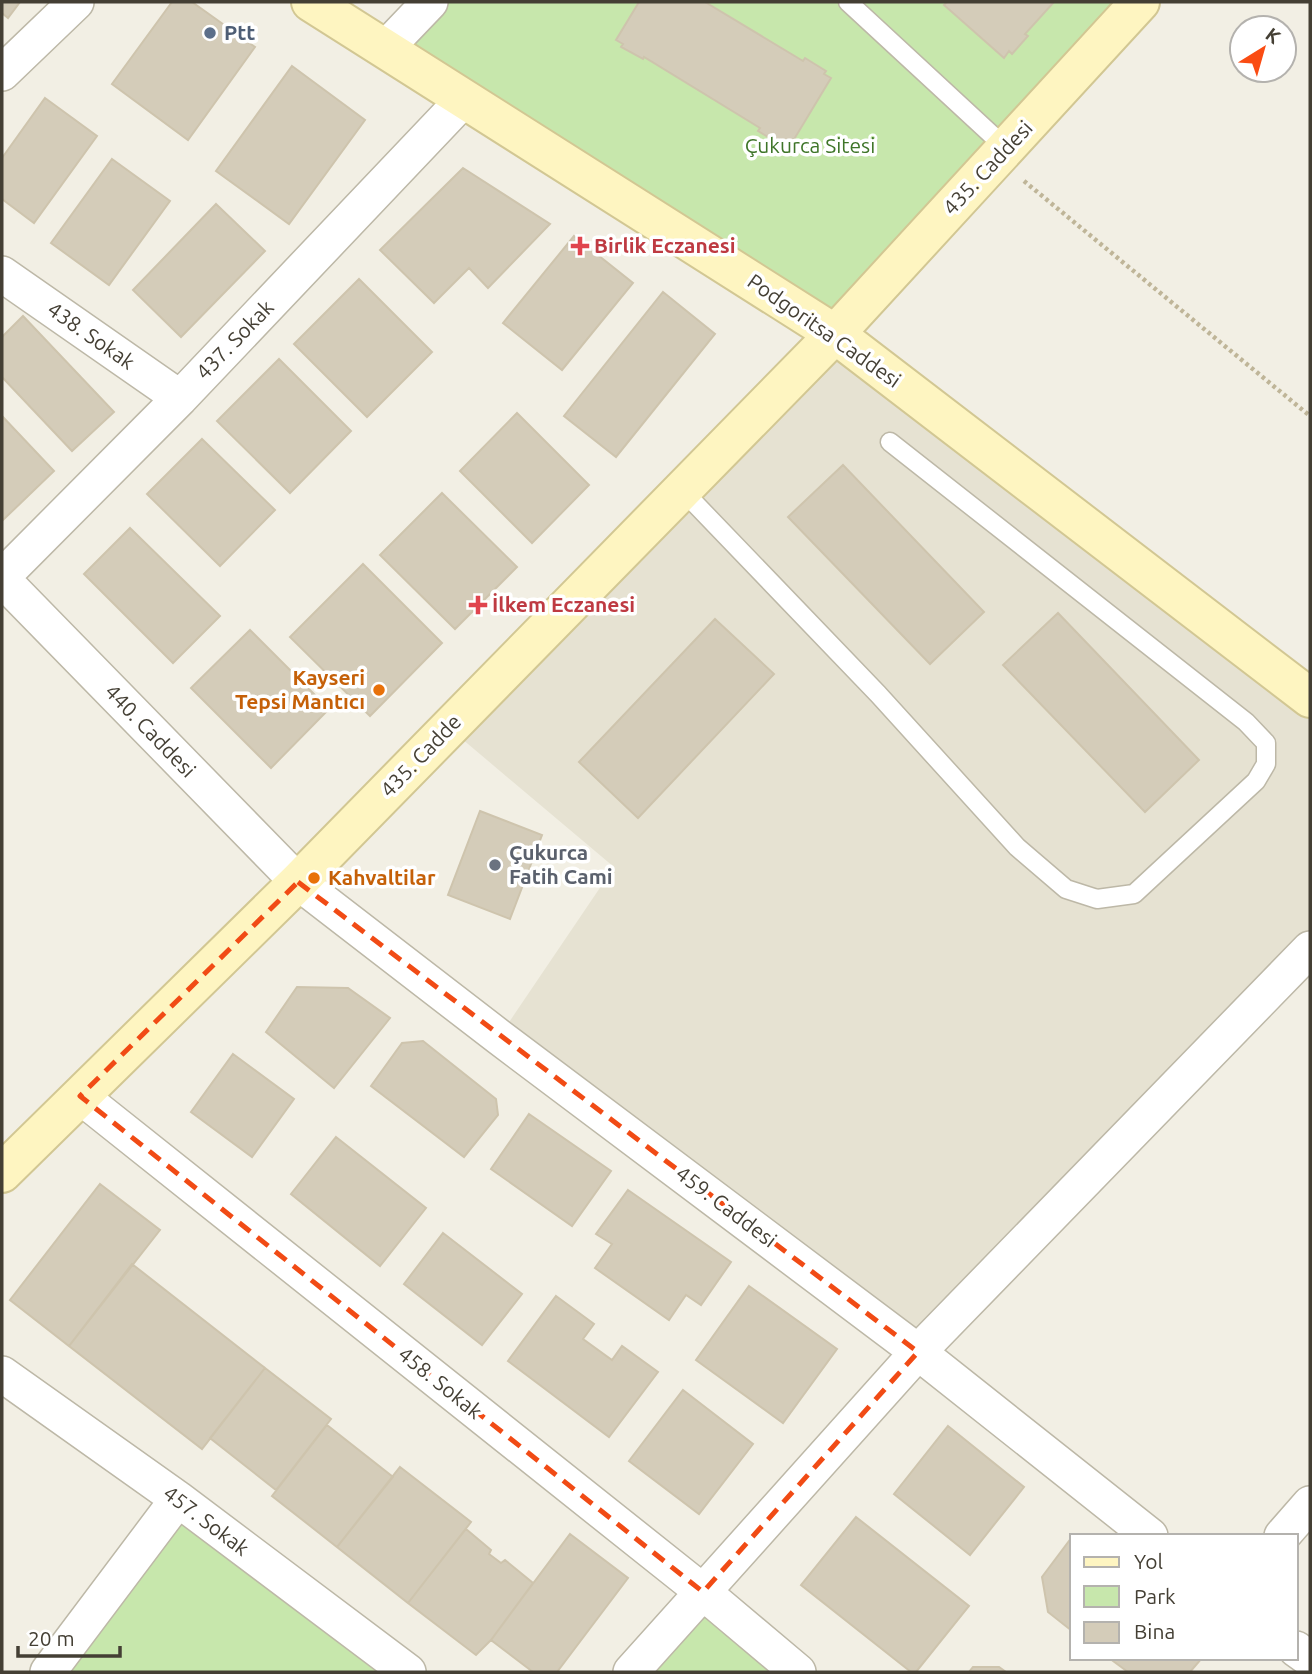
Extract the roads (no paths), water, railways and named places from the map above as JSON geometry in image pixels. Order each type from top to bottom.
[{"type":"street","points":[[2,73],[76,2]]},
{"type":"street","name":"Podgoritsa Caddesi","points":[[311,2],[835,334],[1310,698]]},
{"type":"street","points":[[385,49],[430,2]]},
{"type":"street","name":"435. Caddesi","points":[[835,334],[1140,2]]},
{"type":"street","name":"437. Sokak","points":[[2,578],[180,398],[464,99]]},
{"type":"street","name":"438. Sokak","points":[[2,274],[180,398]]},
{"type":"street","name":"435. Cadde","points":[[2,1173],[298,882],[835,334]]},
{"type":"street","name":"440. Caddesi","points":[[2,578],[298,882]]},
{"type":"street","name":"459. Caddesi","points":[[298,882],[918,1352],[1147,1534]]},
{"type":"street","points":[[631,1672],[918,1352],[1310,949]]},
{"type":"street","name":"458. Sokak","points":[[80,1096],[702,1592],[798,1672]]},
{"type":"street","name":"457. Sokak","points":[[2,1374],[178,1499],[408,1672]]},
{"type":"street","points":[[48,1672],[178,1499]]},
{"type":"street","points":[[1284,1534],[1310,1503]]},
{"type":"lane","points":[[859,5],[1001,153]]},
{"type":"lane","points":[[682,490],[878,694],[1017,847],[1066,889],[1097,899],[1134,894],[1256,781],[1266,764],[1266,743],[1247,722],[890,442]]},
{"type":"place","name":"Ptt","points":[[210,33]]},
{"type":"place","name":"Birlik Eczanesi","points":[[580,246]]},
{"type":"place","name":"İlkem Eczanesi","points":[[478,605]]},
{"type":"place","name":"Kayseri Tepsi Mantıcı","points":[[379,690]]},
{"type":"place","name":"Çukurca Fatih Cami","points":[[495,865]]},
{"type":"place","name":"Kahvaltilar","points":[[314,878]]},
{"type":"park label","name":"Çukurca Sitesi","points":[[810,146]]}]
